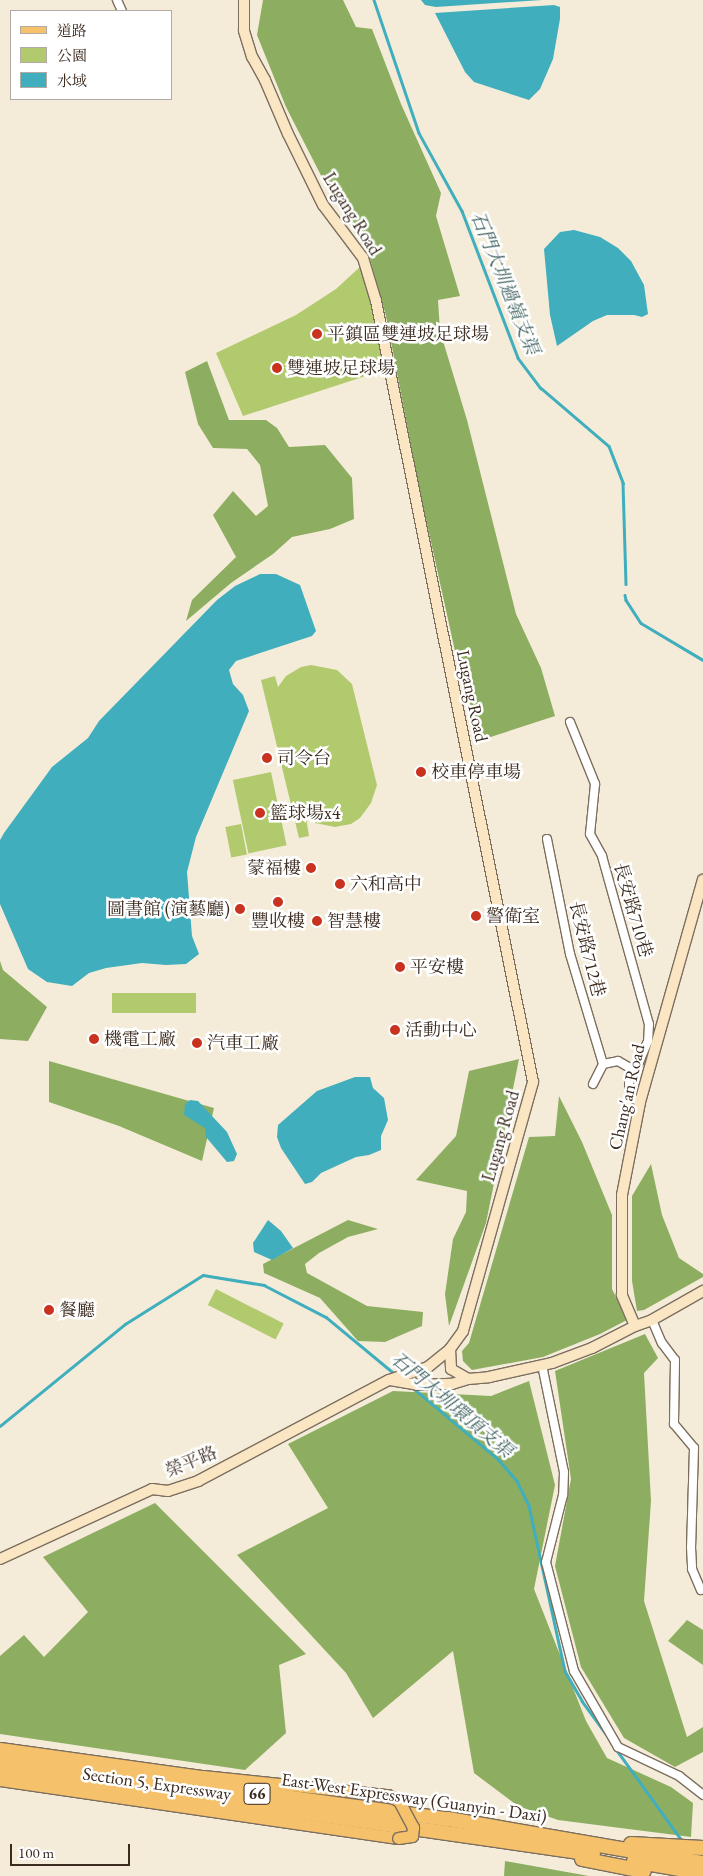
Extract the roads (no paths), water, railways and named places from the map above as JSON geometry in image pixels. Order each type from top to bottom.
[{"type":"highway","name":"East-West Expressway (Guanyin - Daxi)","points":[[0,1758],[448,1819],[514,1830],[586,1848],[703,1873]]},
{"type":"highway","name":"East-West Expressway (Guanyin - Daxi)","points":[[0,1769],[218,1799],[506,1843],[586,1848],[703,1863]]},
{"type":"highway","points":[[629,1844],[703,1854]]},
{"type":"highway","points":[[586,1848],[629,1844],[703,1848]]},
{"type":"highway","points":[[586,1848],[671,1876]]},
{"type":"main road","name":"Section 5, Expressway","points":[[0,1748],[203,1776],[388,1795],[399,1801],[413,1826],[412,1836],[398,1838],[0,1780]]},
{"type":"street","name":"Lugang Road","points":[[244,0],[244,30],[252,57],[265,80],[288,134],[323,204],[363,258],[376,300],[533,1082],[463,1331],[450,1349],[428,1367],[389,1380]]},
{"type":"street","name":"長安路710巷","points":[[570,722],[595,784],[590,834],[602,856],[649,1024],[648,1041],[639,1062],[632,1069],[629,1084],[632,1098],[640,1102]]},
{"type":"street","name":"長安路712巷","points":[[547,839],[570,954],[603,1064]]},
{"type":"street","name":"Chang'an Road","points":[[635,1326],[622,1295],[622,1195],[640,1102],[703,880]]},
{"type":"street","points":[[593,1084],[603,1064],[618,1061],[632,1069]]},
{"type":"street","points":[[389,1380],[417,1385],[452,1384],[468,1379],[489,1377],[542,1365],[592,1348],[635,1326],[652,1320],[703,1291]]},
{"type":"street","points":[[652,1320],[662,1343],[675,1360],[674,1424],[694,1448],[692,1569],[702,1590]]},
{"type":"street","points":[[450,1349],[451,1369],[468,1379]]},
{"type":"street","points":[[542,1365],[564,1472],[563,1495],[546,1562],[574,1671],[618,1747],[679,1776],[703,1795]]},
{"type":"street","name":"榮平路","points":[[0,1559],[152,1490],[168,1491],[198,1481],[389,1380]]},
{"type":"water","points":[[421,0],[542,0],[436,7],[425,5]]},
{"type":"water","points":[[554,5],[560,7],[560,19],[553,59],[540,89],[529,100],[474,82],[465,72],[435,13]]},
{"type":"water","points":[[574,230],[600,237],[618,248],[631,261],[644,285],[648,314],[642,317],[634,315],[607,315],[593,321],[557,346],[550,315],[544,249],[560,232]]},
{"type":"water","points":[[260,574],[276,574],[300,585],[316,631],[312,636],[236,661],[229,670],[233,684],[243,695],[249,711],[196,837],[187,872],[192,936],[199,954],[186,964],[142,963],[106,968],[89,973],[72,986],[47,982],[28,969],[0,904],[0,840],[52,767],[88,738],[99,721],[217,600],[235,586]]},
{"type":"water","points":[[355,1077],[370,1077],[373,1088],[384,1098],[388,1120],[381,1136],[381,1150],[369,1155],[356,1157],[321,1173],[312,1182],[305,1184],[281,1148],[277,1137],[278,1125],[317,1091]]},
{"type":"water","points":[[190,1100],[198,1101],[227,1132],[237,1154],[234,1161],[227,1162],[206,1137],[205,1128],[184,1115],[185,1104]]},
{"type":"water","points":[[268,1220],[281,1231],[293,1248],[272,1260],[254,1252],[253,1243]]},
{"type":"waterway","name":"石門大圳過嶺支渠","points":[[374,0],[419,133],[462,211],[518,358],[541,388],[609,446],[623,483],[626,584]]},
{"type":"waterway","name":"石門大圳過嶺支渠","points":[[625,595],[626,600],[641,623],[703,660]]},
{"type":"waterway","name":"石門大圳環頂支渠","points":[[0,1426],[125,1324],[203,1275],[264,1285],[326,1317],[395,1374]]},
{"type":"waterway","name":"石門大圳環頂支渠","points":[[413,1388],[498,1459],[517,1481],[529,1506],[565,1671],[582,1701],[609,1738]]},
{"type":"waterway","name":"石門大圳環頂支渠","points":[[616,1749],[683,1842]]},
{"type":"place","name":"平鎮區雙連坡足球場","points":[[317,334]]},
{"type":"place","name":"雙連坡足球場","points":[[277,368]]},
{"type":"place","name":"司令台","points":[[267,758]]},
{"type":"place","name":"校車停車場","points":[[421,772]]},
{"type":"place","name":"籃球場x4","points":[[260,813]]},
{"type":"place","name":"蒙福樓","points":[[311,868]]},
{"type":"place","name":"六和高中","points":[[340,884]]},
{"type":"place","name":"豐收樓","points":[[278,902]]},
{"type":"place","name":"圖書館 (演藝廳)","points":[[240,909]]},
{"type":"place","name":"警衛室","points":[[476,916]]},
{"type":"place","name":"智慧樓","points":[[317,921]]},
{"type":"place","name":"平安樓","points":[[400,967]]},
{"type":"place","name":"活動中心","points":[[395,1030]]},
{"type":"place","name":"機電工廠","points":[[94,1039]]},
{"type":"place","name":"汽車工廠","points":[[197,1043]]},
{"type":"place","name":"餐廳","points":[[49,1310]]}]
